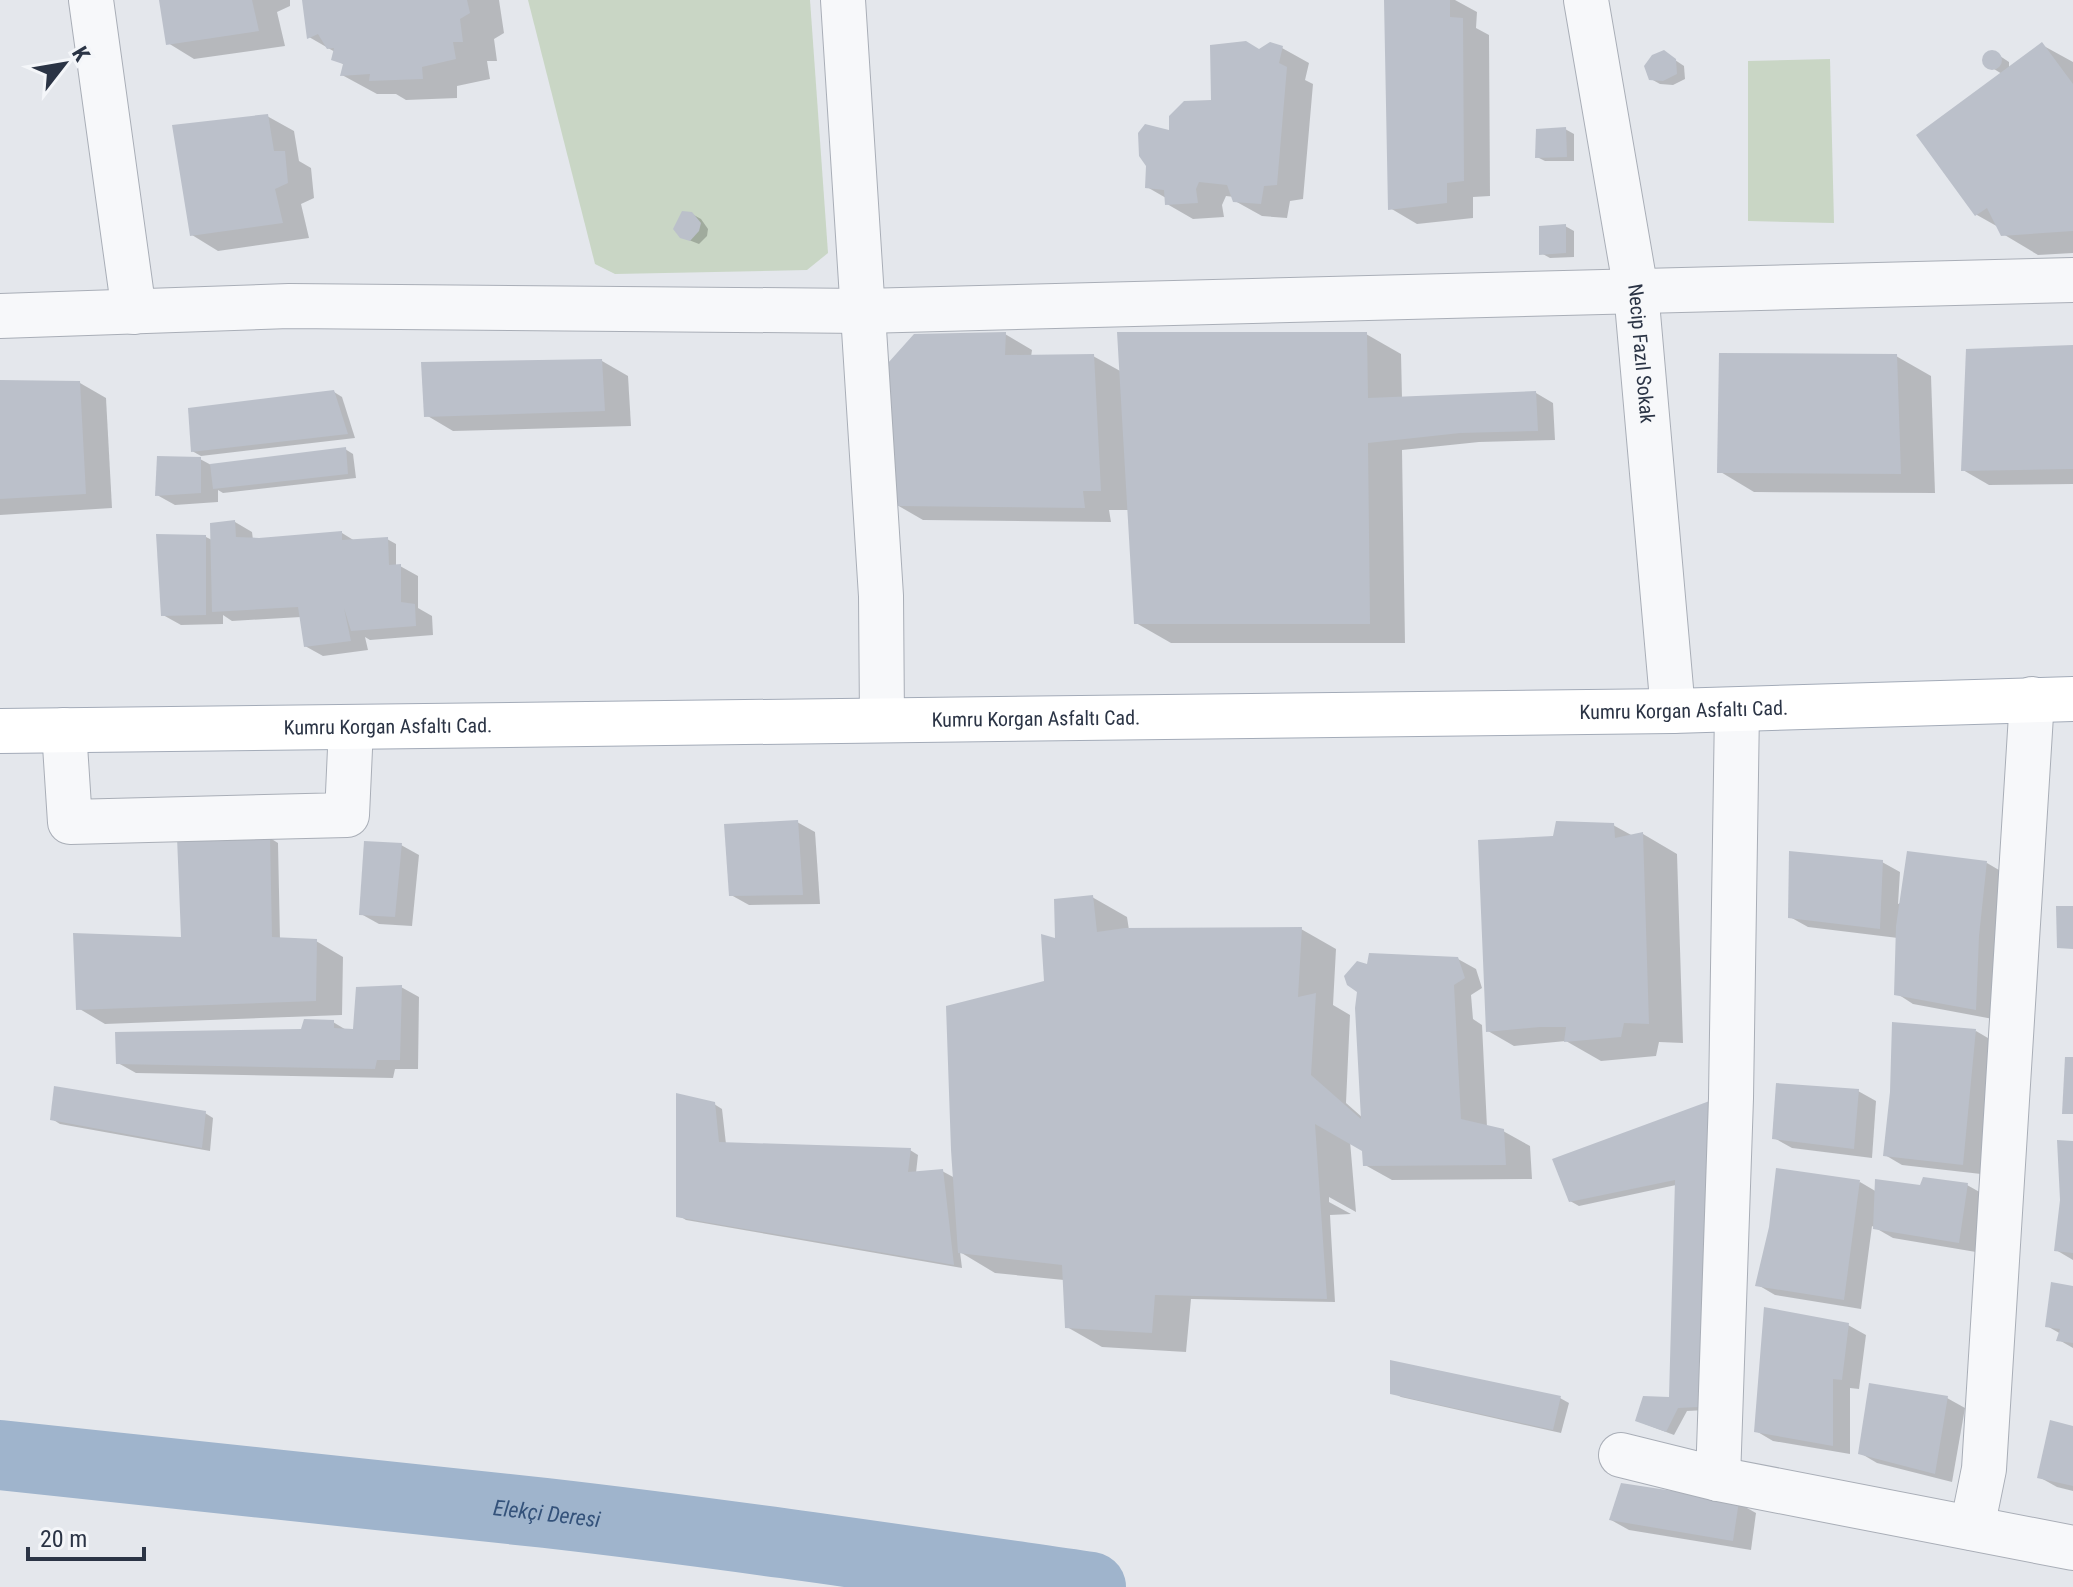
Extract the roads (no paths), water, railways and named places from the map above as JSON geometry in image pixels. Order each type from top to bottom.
[{"type":"main road","name":"Kumru Korgan Asfaltı Cad.","points":[[0,731],[1673,711],[2053,699]]},
{"type":"street","points":[[91,0],[134,312]]},
{"type":"street","points":[[843,0],[881,596],[882,720]]},
{"type":"street","name":"Necip Fazıl Sokak","points":[[1586,0],[1636,291],[1673,711]]},
{"type":"street","points":[[0,316],[289,306],[863,311],[2073,280]]},
{"type":"street","points":[[1972,1528],[1984,1469],[2053,699]]},
{"type":"street","points":[[1718,1479],[1731,1098],[1737,710]]},
{"type":"street","points":[[64,730],[70,822],[347,815],[351,727]]},
{"type":"street","points":[[1621,1455],[1718,1479],[2073,1548]]},
{"type":"waterway","name":"Elekçi Deresi","points":[[0,1455],[614,1521],[1091,1587]]}]
